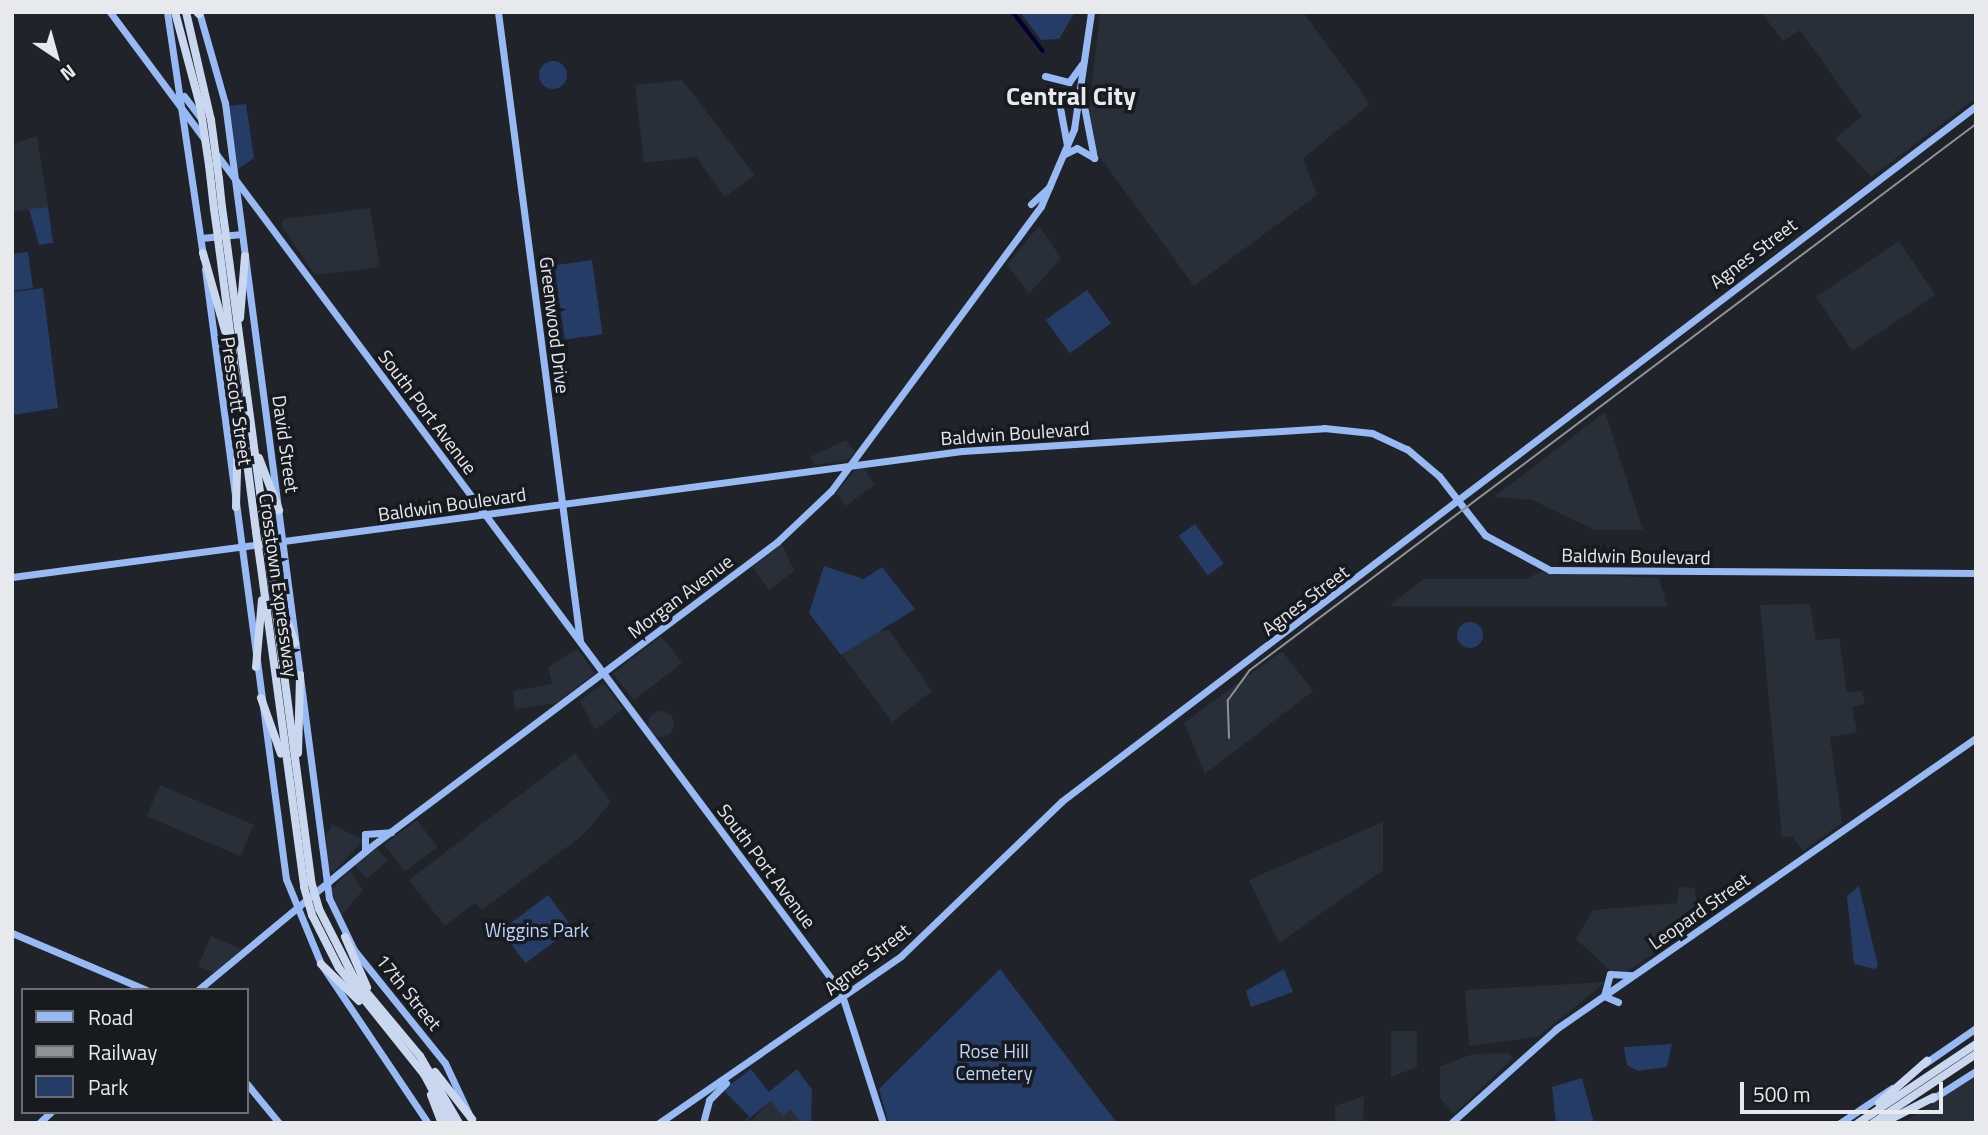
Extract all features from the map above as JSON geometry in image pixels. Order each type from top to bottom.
[{"type":"highway","name":"Crosstown Expressway","points":[[175,12],[200,105],[208,166],[218,208],[250,422],[261,531]]},
{"type":"highway","name":"Crosstown Expressway","points":[[186,12],[211,120],[219,179],[218,208]]},
{"type":"highway","name":"Crosstown Expressway","points":[[222,238],[239,417],[266,561],[308,884],[316,912],[339,955],[380,1014],[416,1057],[459,1123]]},
{"type":"highway","points":[[203,253],[232,364]]},
{"type":"highway","points":[[240,349],[244,256]]},
{"type":"highway","points":[[236,507],[239,417]]},
{"type":"highway","points":[[250,422],[279,510]]},
{"type":"highway","name":"Crosstown Expressway","points":[[266,561],[263,583],[295,780]]},
{"type":"highway","points":[[266,561],[296,643]]},
{"type":"highway","points":[[256,667],[263,583]]},
{"type":"highway","points":[[295,780],[300,675]]},
{"type":"highway","points":[[261,698],[295,780]]},
{"type":"highway","points":[[345,937],[380,1014]]},
{"type":"highway","points":[[321,964],[380,1014]]},
{"type":"highway","points":[[1858,1123],[1976,1044]]},
{"type":"highway","points":[[1873,1123],[1975,1055]]},
{"type":"highway","name":"Crosstown Expressway","points":[[416,1057],[450,1123]]},
{"type":"highway","points":[[416,1057],[473,1121]]},
{"type":"highway","points":[[416,1057],[442,1123]]},
{"type":"highway","points":[[1858,1123],[1927,1061]]},
{"type":"highway","points":[[1883,1123],[1934,1097]]},
{"type":"main road","name":"South Port Avenue","points":[[110,12],[846,998]]},
{"type":"main road","name":"Presscott Street","points":[[167,12],[182,89],[278,832],[296,909],[337,992],[394,1065],[428,1123]]},
{"type":"main road","name":"Greenwood Drive","points":[[498,12],[580,642]]},
{"type":"main road","points":[[1058,97],[1066,152],[1077,148],[1094,159],[1083,94],[1091,12]]},
{"type":"main road","name":"David Street","points":[[198,13],[220,74],[326,884]]},
{"type":"main road","points":[[1045,76],[1065,83],[1075,79],[1088,43]]},
{"type":"main road","points":[[170,92],[182,89],[218,141],[229,138]]},
{"type":"main road","name":"Morgan Avenue","points":[[200,988],[365,851],[792,530],[851,466],[1035,217],[1066,152],[1083,94]]},
{"type":"main road","name":"Agnes Street","points":[[659,1123],[846,998],[911,948],[1062,801],[1358,579],[1455,498],[1976,106]]},
{"type":"main road","points":[[1031,204],[1053,184]]},
{"type":"main road","points":[[201,239],[236,230],[242,234]]},
{"type":"main road","name":"Baldwin Boulevard","points":[[12,577],[962,451],[1350,429],[1423,459],[1505,551],[1564,573],[1976,573]]},
{"type":"main road","name":"Leopard Street","points":[[1451,1123],[1524,1054],[1976,737]]},
{"type":"main road","points":[[365,851],[365,834],[392,832]]},
{"type":"main road","name":"17th Street","points":[[326,884],[345,937],[445,1063],[473,1121]]},
{"type":"main road","points":[[12,933],[141,988]]},
{"type":"main road","points":[[1618,1002],[1604,996],[1610,974],[1634,975]]},
{"type":"main road","points":[[846,998],[883,1123]]},
{"type":"main road","points":[[1840,1123],[1976,1028]]},
{"type":"main road","points":[[1893,1123],[1976,1072]]},
{"type":"main road","points":[[703,1123],[709,1100],[731,1077]]},
{"type":"main road","points":[[248,1085],[279,1123]]},
{"type":"shaded area","points":[[1100,12],[1303,12],[1370,104],[1303,158],[1317,195],[1194,286],[1094,149],[1089,111]]},
{"type":"shaded area","points":[[1761,12],[1976,12],[1976,98],[1871,177],[1835,138],[1862,117],[1800,30],[1783,41]]},
{"type":"shaded area","points":[[682,80],[755,175],[725,197],[696,157],[644,163],[635,85]]},
{"type":"shaded area","points":[[37,136],[48,207],[12,212],[12,144]]},
{"type":"shaded area","points":[[370,208],[380,267],[315,275],[281,225],[284,219]]},
{"type":"shaded area","points":[[1039,226],[1061,258],[1029,294],[1007,265]]},
{"type":"shaded area","points":[[1899,241],[1935,295],[1852,351],[1816,297]]},
{"type":"shaded area","points":[[1605,412],[1643,530],[1595,530],[1532,500],[1494,497]]},
{"type":"shaded area","points":[[846,440],[855,452],[848,460],[816,465],[810,457]]},
{"type":"shaded area","points":[[856,469],[864,469],[875,484],[846,506],[836,493]]},
{"type":"shaded area","points":[[782,544],[794,571],[769,590],[752,567]]},
{"type":"shaded area","points":[[1541,572],[1659,578],[1667,606],[1389,606],[1424,579],[1525,579]]},
{"type":"shaded area","points":[[1810,604],[1816,640],[1839,638],[1847,692],[1862,691],[1865,704],[1852,707],[1857,732],[1830,737],[1842,823],[1803,851],[1792,836],[1782,838],[1760,605]]},
{"type":"shaded area","points":[[889,630],[932,691],[892,722],[842,655],[874,632]]},
{"type":"shaded area","points":[[661,636],[682,663],[634,700],[613,674]]},
{"type":"shaded area","points":[[577,649],[595,673],[556,703],[515,709],[513,691],[552,684],[548,667]]},
{"type":"shaded area","points":[[1282,651],[1313,691],[1205,774],[1184,723]]},
{"type":"shaded area","points":[[604,683],[623,709],[595,730],[580,701]]},
{"type":"shaded area","points":[[661,711],[670,715],[674,724],[670,733],[661,737],[652,733],[648,724],[652,715]]},
{"type":"shaded area","points":[[575,753],[611,802],[583,835],[482,910],[475,903],[445,926],[409,880]]},
{"type":"shaded area","points":[[160,785],[254,825],[241,856],[147,816]]},
{"type":"shaded area","points":[[417,820],[437,847],[405,872],[384,845]]},
{"type":"shaded area","points":[[1383,822],[1383,870],[1279,943],[1249,880]]},
{"type":"shaded area","points":[[332,824],[363,840],[334,872],[328,869],[326,836]]},
{"type":"shaded area","points":[[376,847],[388,861],[367,879],[355,865]]},
{"type":"shaded area","points":[[350,871],[363,890],[340,917],[332,889]]},
{"type":"shaded area","points":[[1679,887],[1695,888],[1698,923],[1625,973],[1612,972],[1576,939],[1593,910],[1677,903]]},
{"type":"shaded area","points":[[211,936],[242,949],[214,973],[198,966]]},
{"type":"shaded area","points":[[1606,982],[1537,1037],[1469,1046],[1465,990]]},
{"type":"shaded area","points":[[1391,1031],[1417,1031],[1417,1067],[1391,1077]]},
{"type":"shaded area","points":[[1509,1053],[1513,1058],[1454,1114],[1440,1098],[1440,1066],[1473,1054]]},
{"type":"shaded area","points":[[1976,1077],[1976,1123],[1902,1123],[1962,1085]]},
{"type":"shaded area","points":[[1364,1096],[1363,1123],[1335,1123],[1335,1106]]},
{"type":"shaded area","points":[[771,1101],[791,1109],[801,1123],[749,1123]]},
{"type":"green space","points":[[1020,12],[1075,12],[1059,39],[1041,40]]},
{"type":"green space","points":[[553,61],[563,65],[567,75],[563,85],[553,89],[543,85],[539,75],[543,65]]},
{"type":"green space","points":[[246,104],[254,158],[238,169],[229,106]]},
{"type":"green space","points":[[48,207],[53,243],[39,245],[29,209]]},
{"type":"green space","points":[[28,252],[33,288],[12,291],[12,254]]},
{"type":"green space","points":[[592,260],[602,334],[565,340],[554,265]]},
{"type":"green space","points":[[43,288],[58,408],[12,415],[12,292]]},
{"type":"green space","points":[[1087,290],[1111,323],[1070,353],[1046,320]]},
{"type":"green space","points":[[1195,524],[1224,564],[1208,575],[1179,536]]},
{"type":"green space","points":[[824,566],[864,579],[882,567],[915,609],[841,655],[809,613]]},
{"type":"green space","points":[[1470,622],[1479,626],[1483,635],[1479,644],[1470,648],[1461,644],[1457,635],[1461,626]]},
{"type":"green space","points":[[1859,886],[1878,966],[1875,969],[1854,964],[1847,896]]},
{"type":"green space","name":"Wiggins Park","points":[[548,895],[573,928],[526,963],[501,931]]},
{"type":"green space","name":"Rose Hill Cemetery","points":[[1000,969],[1117,1123],[888,1121],[879,1089]]},
{"type":"green space","points":[[1284,969],[1293,992],[1251,1007],[1246,991]]},
{"type":"green space","points":[[1672,1044],[1667,1067],[1638,1071],[1627,1065],[1624,1047]]},
{"type":"green space","points":[[751,1069],[769,1092],[797,1069],[812,1090],[811,1123],[801,1123],[791,1109],[783,1116],[771,1101],[743,1123],[749,1116],[723,1090]]},
{"type":"green space","points":[[1582,1078],[1594,1123],[1556,1123],[1552,1087]]},
{"type":"waterway","points":[[1013,12],[1043,51]]},
{"type":"railway","points":[[1229,738],[1228,700],[1250,670],[1976,124]]},
{"type":"district","name":"Central City","points":[[1071,96]]}]
